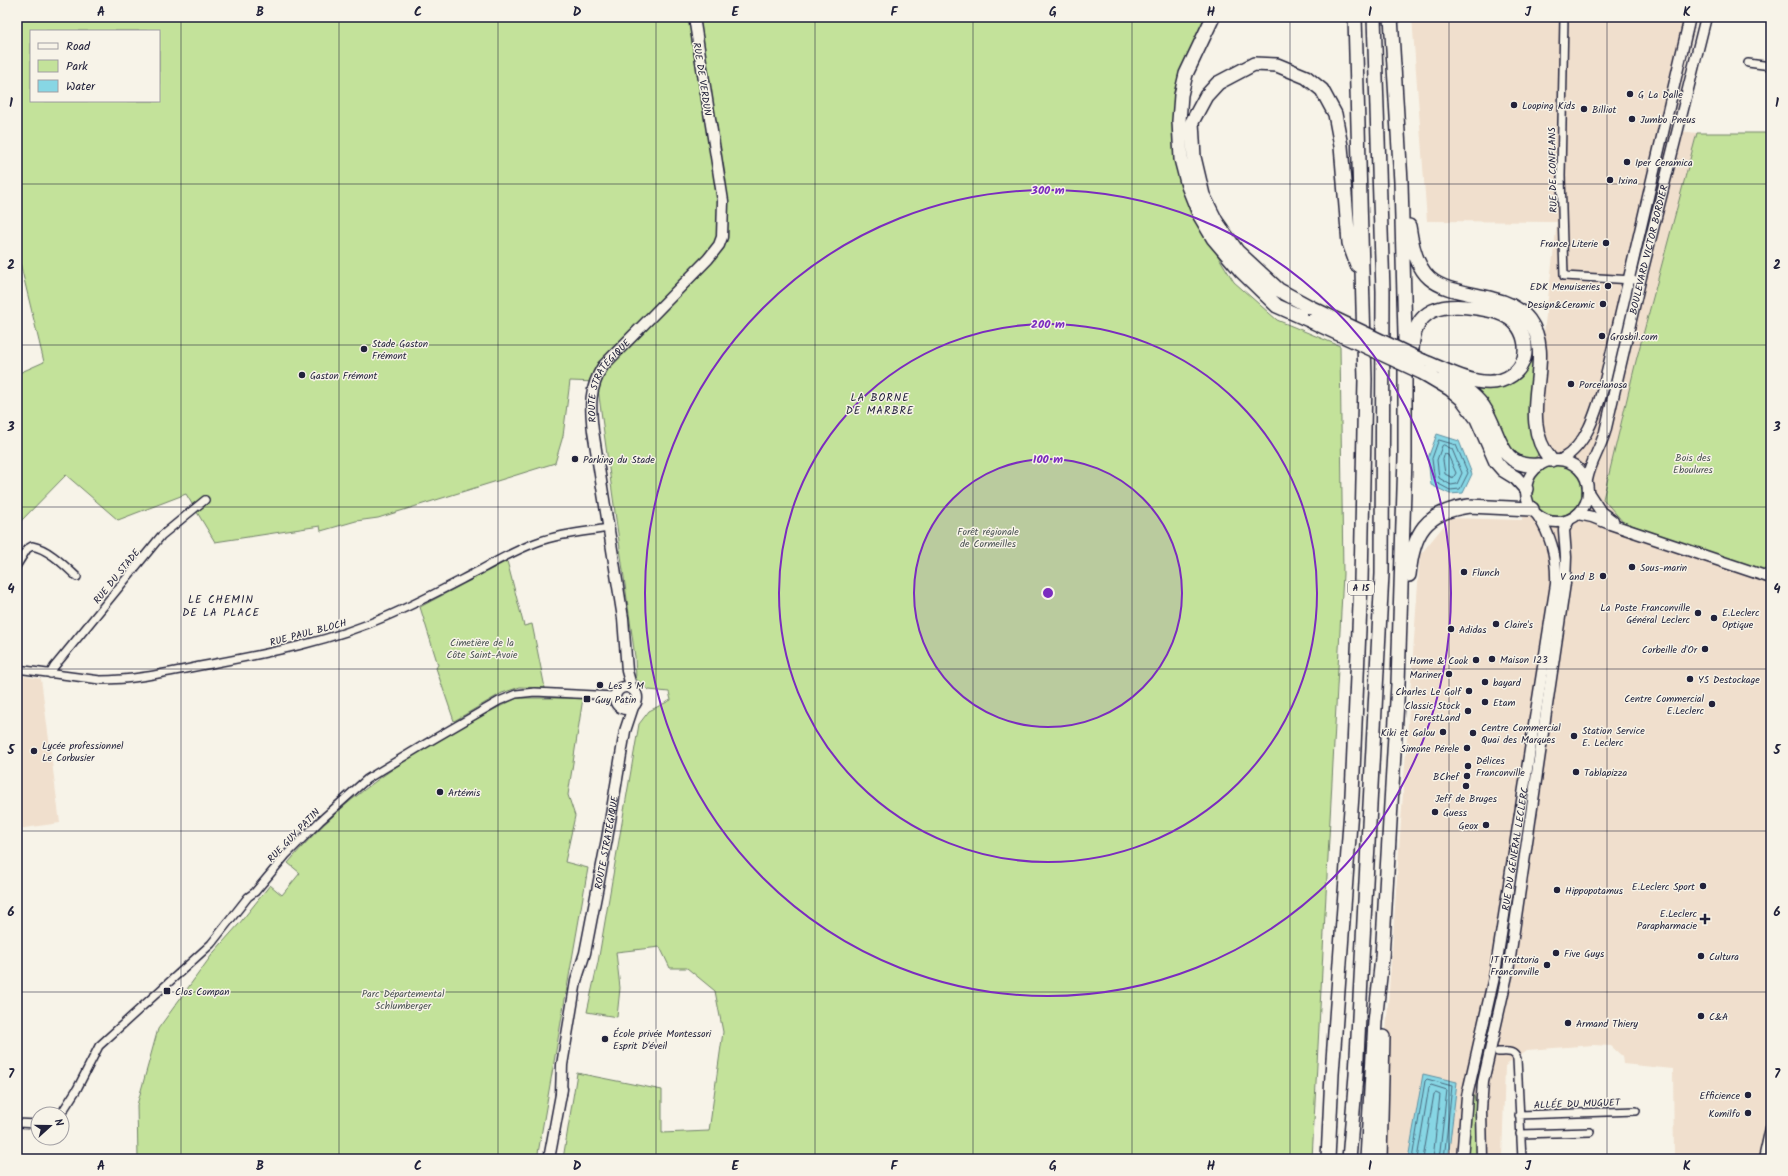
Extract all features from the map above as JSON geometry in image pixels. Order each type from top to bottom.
[{"type":"highway","points":[[1213,17],[1186,74],[1181,95],[1179,121],[1181,159],[1188,186],[1200,216],[1213,238],[1241,271],[1277,306],[1311,321],[1423,367],[1479,382],[1495,383],[1508,378],[1519,368],[1525,355],[1523,337],[1516,324],[1497,312],[1468,307],[1448,306],[1440,307],[1427,314],[1415,330],[1412,339],[1410,401],[1405,457]]},
{"type":"highway","name":"A 15","points":[[1328,1159],[1332,1074],[1352,795],[1361,581],[1365,379],[1355,17]]},
{"type":"highway","name":"A 15","points":[[1349,1159],[1356,1075],[1382,574],[1383,291],[1374,17]]},
{"type":"highway","points":[[1367,1159],[1376,1022],[1382,958],[1398,684],[1405,457],[1405,335],[1401,182],[1391,17]]},
{"type":"highway","points":[[1361,275],[1349,243],[1341,146],[1335,114],[1322,90],[1306,77],[1277,64],[1254,64],[1218,83],[1206,96],[1192,122],[1194,156],[1203,195],[1216,221],[1237,251],[1279,290],[1463,387],[1476,399],[1488,414],[1508,457],[1522,464],[1538,465]]},
{"type":"highway","points":[[1401,182],[1415,255],[1427,275],[1438,285],[1446,289],[1490,298],[1508,304],[1525,315],[1534,327],[1539,353],[1535,407],[1536,425],[1542,445],[1556,460]]},
{"type":"highway","points":[[1423,367],[1462,399],[1479,423],[1496,462],[1503,470],[1516,478],[1526,488]]},
{"type":"highway","points":[[1398,684],[1411,558],[1419,533],[1423,526],[1438,514],[1464,506],[1535,512]]},
{"type":"highway","points":[[1380,1159],[1383,1022],[1382,958]]},
{"type":"main road","name":"RUE DE VERDUN","points":[[694,17],[713,140]]},
{"type":"main road","name":"BOULEVARD VICTOR BORDIER","points":[[1556,460],[1570,455],[1575,449],[1595,414],[1604,385],[1690,17]]},
{"type":"main road","name":"BOULEVARD VICTOR BORDIER","points":[[1587,480],[1589,471],[1604,437],[1640,281],[1706,17]]},
{"type":"main road","name":"ROUTE STRATÉGIQUE","points":[[632,689],[626,659],[623,618],[593,431],[592,391],[599,372],[611,356],[708,259],[719,245],[724,225],[723,201],[713,140]]},
{"type":"main road","points":[[1556,460],[1577,466],[1587,480],[1588,492],[1586,504],[1578,514],[1569,520],[1553,522],[1535,512],[1528,503],[1526,488],[1531,473],[1538,465],[1556,460]]},
{"type":"main road","points":[[1588,492],[1593,502],[1605,516],[1623,529]]},
{"type":"main road","name":"RUE DU GÉNÉRAL LECLERC","points":[[1462,1159],[1467,1096],[1495,973],[1556,584],[1554,554],[1545,528],[1535,512]]},
{"type":"main road","points":[[1578,514],[1592,517],[1623,529],[1771,578]]},
{"type":"main road","name":"RUE DU GÉNÉRAL LECLERC","points":[[1482,1159],[1481,1110],[1483,1082],[1508,971],[1565,583],[1566,557],[1564,530],[1569,520]]},
{"type":"main road","name":"ROUTE STRATÉGIQUE","points":[[618,692],[626,659]]},
{"type":"main road","points":[[626,687],[632,689],[636,692],[638,698],[633,707],[627,709],[619,707],[616,703],[618,692],[626,687]]},
{"type":"main road","name":"ROUTE STRATÉGIQUE","points":[[619,707],[625,731]]},
{"type":"main road","name":"ROUTE STRATÉGIQUE","points":[[549,1159],[561,1094],[562,1065],[576,981],[585,953],[607,839],[625,731],[633,707]]},
{"type":"main road","points":[[1764,1159],[1771,1128]]},
{"type":"street","name":"RUE DE CONFLANS","points":[[1564,17],[1561,169],[1564,276],[1629,279]]},
{"type":"street","points":[[1748,63],[1771,66]]},
{"type":"street","points":[[1629,279],[1640,281]]},
{"type":"street","name":"RUE DU STADE","points":[[50,674],[54,667],[161,536],[205,500]]},
{"type":"street","name":"RUE PAUL BLOCH","points":[[17,669],[100,680],[114,680],[168,672],[297,647],[341,635],[384,617],[426,598],[513,552],[535,543],[556,537],[609,528]]},
{"type":"street","points":[[17,565],[27,549],[32,546],[40,548],[68,568],[77,577]]},
{"type":"street","name":"RUE GUY PATIN","points":[[66,1106],[77,1089],[99,1046],[211,944],[248,897],[255,892],[286,855],[320,821],[368,779],[420,747],[510,696],[546,692],[618,692]]},
{"type":"street","points":[[1498,1052],[1512,1052],[1516,1054],[1518,1066],[1522,1159]]},
{"type":"street","name":"ALLÉE DU MUGUET","points":[[1519,1115],[1636,1112]]},
{"type":"street","points":[[17,1123],[30,1124]]},
{"type":"street","points":[[1520,1134],[1590,1132]]},
{"type":"shaded area","points":[[1412,17],[1697,17],[1671,130],[1697,133],[1636,361],[1603,499],[1623,522],[1726,559],[1771,573],[1771,1159],[1674,1159],[1673,1069],[1623,1064],[1622,1056],[1611,1046],[1593,1045],[1527,1050],[1505,1066],[1502,1159],[1377,1159],[1420,555],[1450,518],[1522,520],[1557,222],[1427,221]]},
{"type":"shaded area","name":"Lycée professionnel Le Corbusier","points":[[17,675],[41,679],[60,823],[17,829]]},
{"type":"green space","name":"Forêt régionale de Cormeilles","points":[[17,17],[1208,17],[1174,94],[1178,165],[1197,222],[1234,282],[1277,320],[1340,346],[1343,574],[1312,1159],[563,1159],[577,1073],[662,1090],[662,1133],[709,1131],[723,1032],[715,991],[687,968],[670,968],[660,947],[616,952],[620,988],[617,1017],[587,1012],[598,962],[639,724],[649,711],[671,700],[669,692],[649,690],[636,679],[635,657],[597,382],[570,381],[563,436],[555,463],[378,518],[356,521],[321,531],[320,526],[215,542],[186,494],[118,520],[66,475],[19,523],[17,522],[17,374],[44,362],[17,250]]},
{"type":"green space","name":"Bois des Eboulures","points":[[1697,133],[1771,133],[1771,573],[1726,559],[1623,522],[1603,499],[1636,361]]},
{"type":"green space","points":[[1534,351],[1539,447],[1538,455],[1532,460],[1512,455],[1493,411],[1474,388],[1489,389],[1504,386],[1510,383],[1527,368]]},
{"type":"green space","points":[[1557,464],[1567,466],[1575,472],[1581,480],[1583,490],[1581,500],[1575,508],[1567,514],[1557,516],[1547,514],[1539,508],[1533,500],[1531,490],[1533,480],[1539,472],[1547,466]]},
{"type":"green space","name":"Cimetière de la Côte Saint-Avoie","points":[[507,561],[524,626],[532,624],[545,688],[520,687],[502,693],[454,721],[436,668],[438,665],[420,607]]},
{"type":"green space","name":"Parc Départemental Schlumberger","points":[[517,698],[583,698],[568,795],[575,816],[565,862],[588,868],[537,1159],[138,1159],[137,1105],[158,1029],[214,952],[239,924],[270,885],[282,895],[300,873],[288,863],[312,836],[365,789],[423,749]]},
{"type":"green space","points":[[1471,1095],[1474,1095],[1477,1112],[1478,1159],[1466,1159]]},
{"type":"water","points":[[1437,434],[1459,441],[1472,474],[1463,493],[1450,494],[1431,485],[1428,458]]},
{"type":"water","points":[[1423,1074],[1457,1082],[1448,1159],[1408,1159]]},
{"type":"place","name":"G La Dalle","points":[[1630,94]]},
{"type":"place","name":"Looping Kids","points":[[1514,105]]},
{"type":"place","name":"Billiot","points":[[1584,109]]},
{"type":"place","name":"Jumbo Pneus","points":[[1632,119]]},
{"type":"place","name":"Iper Ceramica","points":[[1627,162]]},
{"type":"place","name":"Ixina","points":[[1610,180]]},
{"type":"place","name":"France Literie","points":[[1606,243]]},
{"type":"place","name":"EDK Menuiseries","points":[[1608,286]]},
{"type":"place","name":"Design&Ceramic","points":[[1603,304]]},
{"type":"place","name":"Grosbil.com","points":[[1602,336]]},
{"type":"place","name":"Stade Gaston Frémont","points":[[364,349]]},
{"type":"place","name":"Gaston Frémont","points":[[302,375]]},
{"type":"place","name":"Porcelanosa","points":[[1571,384]]},
{"type":"place","name":"Parking du Stade","points":[[575,459]]},
{"type":"place","name":"Sous-marin","points":[[1632,567]]},
{"type":"place","name":"Flunch","points":[[1464,572]]},
{"type":"place","name":"V and B","points":[[1603,576]]},
{"type":"place","name":"La Poste Franconville Général Leclerc","points":[[1698,613]]},
{"type":"place","name":"E.Leclerc Optique","points":[[1714,618]]},
{"type":"place","name":"Claire's","points":[[1496,624]]},
{"type":"place","name":"Adidas","points":[[1451,629]]},
{"type":"place","name":"Corbeille d'Or","points":[[1705,649]]},
{"type":"place","name":"Maison 123","points":[[1492,659]]},
{"type":"place","name":"Home & Cook","points":[[1476,660]]},
{"type":"place","name":"Mariner","points":[[1449,674]]},
{"type":"place","name":"YS Destockage","points":[[1690,679]]},
{"type":"place","name":"bayard","points":[[1485,682]]},
{"type":"place","name":"Les 3 M","points":[[600,685]]},
{"type":"place","name":"Charles Le Golf","points":[[1469,691]]},
{"type":"place","name":"Guy Patin","points":[[587,699]]},
{"type":"place","name":"Etam","points":[[1485,702]]},
{"type":"place","name":"Centre Commercial E.Leclerc","points":[[1712,704]]},
{"type":"place","name":"Classic Stock ForestLand","points":[[1468,711]]},
{"type":"place","name":"Kiki et Galou","points":[[1443,732]]},
{"type":"place","name":"Centre Commercial Quai des Marques","points":[[1473,733]]},
{"type":"place","name":"Station Service E. Leclerc","points":[[1574,736]]},
{"type":"place","name":"Simone Pérele","points":[[1467,748]]},
{"type":"place","name":"Lycée professionnel Le Corbusier","points":[[34,751]]},
{"type":"place","name":"Délices Franconville","points":[[1468,766]]},
{"type":"place","name":"Tablapizza","points":[[1576,772]]},
{"type":"place","name":"BChef","points":[[1467,776]]},
{"type":"place","name":"Jeff de Bruges","points":[[1466,786]]},
{"type":"place","name":"Artémis","points":[[440,792]]},
{"type":"place","name":"Guess","points":[[1435,812]]},
{"type":"place","name":"Geox","points":[[1486,825]]},
{"type":"place","name":"E.Leclerc Sport","points":[[1703,886]]},
{"type":"place","name":"Hippopotamus","points":[[1557,890]]},
{"type":"place","name":"E.Leclerc Parapharmacie","points":[[1705,919]]},
{"type":"place","name":"Five Guys","points":[[1556,953]]},
{"type":"place","name":"Cultura","points":[[1701,956]]},
{"type":"place","name":"IT Trattoria Franconville","points":[[1547,965]]},
{"type":"place","name":"Clos Compan","points":[[167,991]]},
{"type":"place","name":"C&A","points":[[1701,1016]]},
{"type":"place","name":"Armand Thiery","points":[[1568,1023]]},
{"type":"place","name":"École privée Montessori Esprit D'éveil","points":[[605,1039]]},
{"type":"place","name":"Efficience","points":[[1748,1095]]},
{"type":"place","name":"Komilfo","points":[[1748,1113]]},
{"type":"district","name":"LA BORNE DE MARBRE","points":[[880,403]]},
{"type":"district","name":"LE CHEMIN DE LA PLACE","points":[[221,605]]}]
